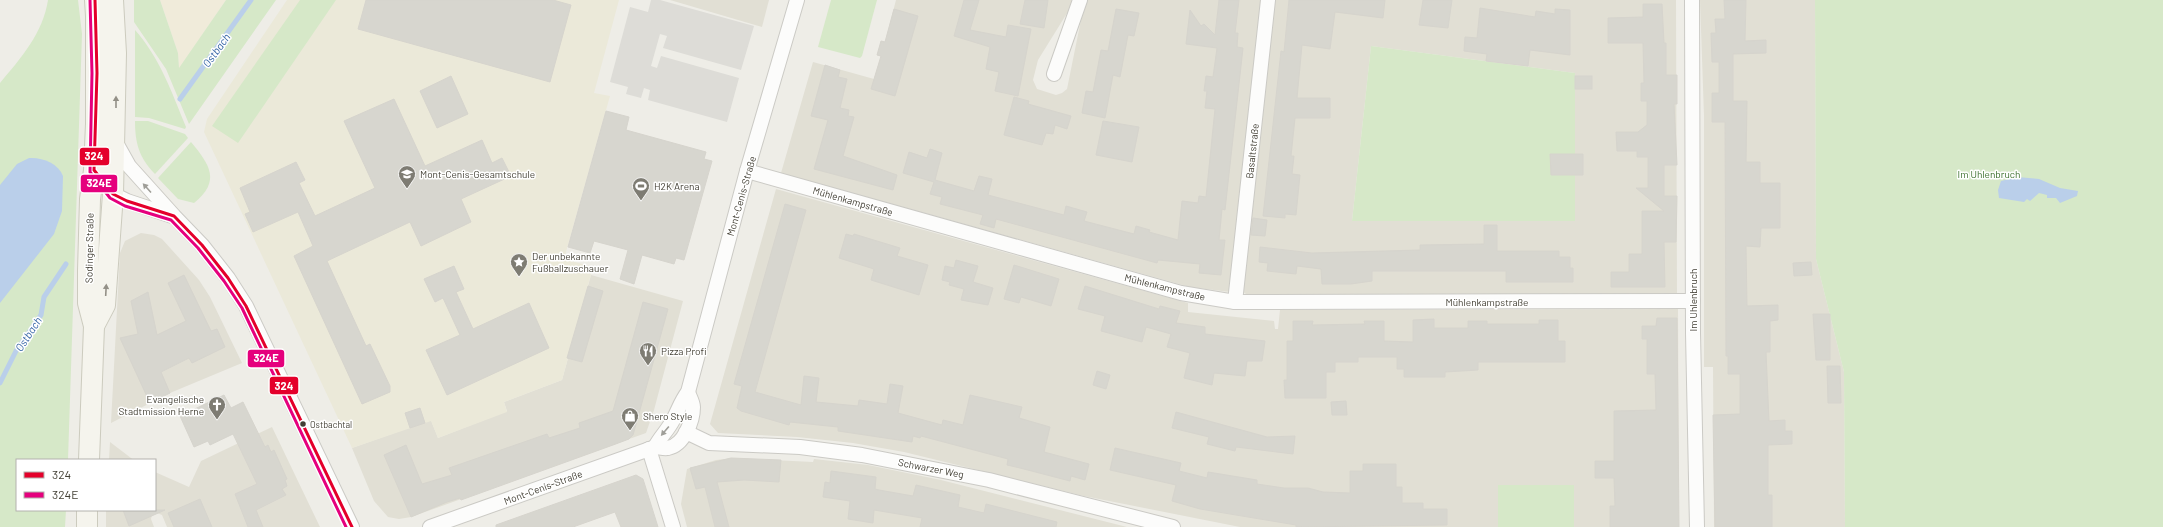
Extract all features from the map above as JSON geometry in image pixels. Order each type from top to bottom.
[{"type":"main road","name":"Sodinger Straße","points":[[89,459],[94,326],[88,304],[88,271],[90,200],[94,170],[97,73],[95,0]]},
{"type":"main road","name":"Sodinger Straße","points":[[94,326],[105,305],[113,194],[116,53],[113,0]]},
{"type":"main road","points":[[87,527],[88,511]]},
{"type":"street","name":"Mont-Cenis-Straße","points":[[652,448],[673,422],[681,402],[688,392],[747,172],[797,0]]},
{"type":"street","points":[[1054,74],[1080,0]]},
{"type":"street","name":"Basaltstraße","points":[[1235,302],[1268,0]]},
{"type":"street","name":"Im Uhlenbruch","points":[[1692,0],[1693,302],[1696,527]]},
{"type":"street","name":"Sodinger Straße","points":[[115,140],[129,166],[202,245],[228,278],[246,306],[352,527]]},
{"type":"street","name":"Sodinger Straße","points":[[94,170],[113,194],[127,201],[174,216]]},
{"type":"street","name":"Mühlenkampstraße","points":[[747,172],[1181,293],[1235,302],[1693,302]]},
{"type":"street","name":"Mont-Cenis-Straße","points":[[430,527],[652,448],[668,448],[675,445],[686,432],[693,406],[688,392]]},
{"type":"street","name":"Schwarzer Weg","points":[[686,432],[709,443],[800,447],[862,455],[989,480],[1173,527]]},
{"type":"street","points":[[652,448],[673,527]]},
{"type":"shaded area","points":[[160,0],[226,0],[179,69],[178,53]]},
{"type":"shaded area","name":"Mont-Cenis-Gesamtschule","points":[[287,0],[619,0],[594,93],[610,96],[564,259],[593,267],[562,380],[504,402],[507,412],[438,438],[431,421],[352,448],[204,132],[207,119]]},
{"type":"shaded area","points":[[651,0],[660,0],[754,26],[741,70],[663,48],[667,36],[660,34],[651,66],[657,68],[661,56],[739,78],[727,122],[648,100],[650,90],[644,88],[641,98],[626,94],[628,87],[610,82],[630,7],[648,12]]},
{"type":"shaded area","points":[[670,0],[769,0],[762,27]]},
{"type":"shaded area","points":[[896,0],[1072,0],[1069,10],[1038,60],[1033,80],[1037,89],[1056,95],[1067,89],[1085,0],[1261,0],[1230,292],[1190,287],[781,173],[813,62],[874,79],[881,56],[877,55],[881,41],[885,42]]},
{"type":"shaded area","points":[[1274,0],[1676,0],[1677,296],[1280,297],[1246,294],[1242,291]],"holes":[[[1371,46],[1575,73],[1575,221],[1352,221]]]},
{"type":"shaded area","points":[[1700,0],[1815,0],[1816,259],[1844,372],[1845,527],[1714,527],[1713,367],[1704,367],[1704,116]]},
{"type":"shaded area","points":[[776,189],[1188,303],[1188,312],[1274,321],[1275,329],[1278,329],[1280,310],[1678,309],[1679,527],[1574,527],[1574,485],[1498,485],[1498,527],[1240,527],[1084,496],[904,452],[853,443],[797,437],[718,433],[710,424]]},
{"type":"shaded area","points":[[141,233],[154,235],[162,239],[199,280],[210,297],[242,363],[170,393],[111,423],[120,253],[125,241]]},
{"type":"shaded area","points":[[591,275],[683,301],[654,410],[646,433],[411,517],[399,519],[388,517],[374,501],[352,448],[431,420],[438,438],[507,411],[504,402],[562,380]]},
{"type":"shaded area","points":[[272,427],[320,527],[167,527],[162,515],[157,513],[152,515],[151,519],[154,527],[106,527],[106,511],[156,511],[156,472],[189,487],[201,461]]},
{"type":"shaded area","points":[[110,442],[132,459],[109,459]]},
{"type":"shaded area","points":[[734,458],[813,462],[814,459],[868,465],[941,480],[1127,527],[687,527],[681,504],[687,469],[716,460]]},
{"type":"green space","points":[[48,0],[78,0],[82,34],[68,459],[16,459],[16,511],[66,511],[65,527],[0,527],[0,83],[30,44],[45,12]]},
{"type":"green space","points":[[134,0],[160,0],[178,53],[179,68],[226,0],[276,0],[189,124],[166,69],[134,22]]},
{"type":"green space","points":[[300,0],[336,0],[238,143],[212,126]]},
{"type":"green space","points":[[831,0],[877,0],[862,56],[860,58],[818,47]]},
{"type":"green space","name":"Im Uhlenbruch","points":[[1815,0],[2163,0],[2163,527],[1845,527],[1844,372],[1816,259]]},
{"type":"green space","points":[[135,30],[152,52],[165,76],[186,127],[185,129],[149,118],[135,117]]},
{"type":"green space","points":[[1371,46],[1575,73],[1575,221],[1352,221]]},
{"type":"green space","points":[[135,121],[148,121],[185,134],[188,138],[155,174],[145,162],[139,150]]},
{"type":"green space","points":[[191,142],[203,158],[210,173],[208,187],[194,203],[178,199],[158,178]]},
{"type":"green space","points":[[1498,485],[1574,485],[1574,527],[1498,527]]},
{"type":"water","points":[[29,158],[49,162],[61,171],[63,176],[62,211],[54,234],[0,303],[0,185],[17,164]]},
{"type":"water","points":[[2018,177],[2039,179],[2060,188],[2078,191],[2077,196],[2060,203],[2056,198],[2047,198],[2047,195],[2039,193],[2030,201],[2027,199],[2024,202],[1999,198],[1998,190],[2001,181]]},
{"type":"building","points":[[366,0],[553,0],[571,5],[550,82],[358,29]]},
{"type":"building","points":[[964,0],[979,0],[970,30],[1006,37],[1008,25],[1031,29],[1018,96],[995,91],[999,72],[986,69],[990,47],[954,36]]},
{"type":"building","points":[[1025,0],[1048,0],[1044,28],[1020,24]]},
{"type":"building","points":[[1219,0],[1239,0],[1235,33],[1238,33],[1237,47],[1243,48],[1225,210],[1222,209],[1219,240],[1225,240],[1221,275],[1199,273],[1200,264],[1158,260],[1157,263],[996,219],[994,228],[980,224],[983,215],[940,204],[942,197],[930,194],[934,182],[903,173],[909,152],[927,158],[930,149],[942,153],[935,180],[974,191],[979,176],[992,179],[988,195],[1064,215],[1066,206],[1087,212],[1084,221],[1134,234],[1136,226],[1150,230],[1149,232],[1178,240],[1182,201],[1198,203],[1199,196],[1206,197],[1215,109],[1205,108],[1207,91],[1204,91],[1206,76],[1213,77],[1217,48],[1186,44],[1190,10],[1201,26],[1204,24],[1215,35]]},
{"type":"building","points":[[1289,0],[1385,0],[1383,18],[1335,12],[1330,49],[1302,45],[1297,98],[1330,98],[1330,118],[1295,118],[1291,156],[1294,156],[1292,174],[1300,175],[1296,215],[1285,214],[1285,218],[1263,216],[1281,51],[1284,52]]},
{"type":"building","points":[[1423,0],[1452,0],[1448,28],[1419,25]]},
{"type":"building","points":[[1724,0],[1746,0],[1745,41],[1766,40],[1766,53],[1733,54],[1733,101],[1747,101],[1746,162],[1760,162],[1760,183],[1780,183],[1780,228],[1761,228],[1760,247],[1746,246],[1747,306],[1778,305],[1778,320],[1770,321],[1770,352],[1766,352],[1769,421],[1785,420],[1785,431],[1792,431],[1792,444],[1768,445],[1768,495],[1772,495],[1772,527],[1715,527],[1713,415],[1740,414],[1740,374],[1728,374],[1728,356],[1726,356],[1725,122],[1712,122],[1712,93],[1719,93],[1719,62],[1712,62],[1711,33],[1716,33],[1715,19],[1725,19]]},
{"type":"building","points":[[1643,4],[1662,4],[1664,43],[1666,43],[1666,75],[1677,75],[1677,104],[1674,104],[1677,165],[1664,165],[1664,196],[1677,196],[1676,242],[1664,242],[1665,287],[1611,287],[1611,272],[1629,272],[1629,254],[1642,254],[1642,211],[1664,211],[1636,188],[1648,188],[1648,157],[1637,157],[1637,151],[1617,151],[1616,132],[1638,132],[1647,125],[1647,101],[1641,101],[1641,83],[1644,83],[1643,43],[1608,43],[1608,18],[1643,17]]},
{"type":"building","points":[[1480,8],[1535,17],[1536,11],[1555,14],[1555,9],[1570,10],[1570,55],[1530,50],[1528,66],[1486,61],[1487,54],[1464,51],[1465,37],[1477,38]]},
{"type":"building","points":[[894,9],[918,16],[895,96],[871,89],[881,56],[877,55],[881,41],[885,42]]},
{"type":"building","points":[[1116,9],[1139,13],[1134,36],[1128,35],[1120,77],[1113,75],[1105,118],[1082,113],[1086,91],[1093,92],[1101,50],[1108,51]]},
{"type":"building","points":[[825,65],[840,70],[838,77],[847,79],[840,108],[849,110],[848,116],[854,117],[843,156],[897,175],[893,190],[814,169],[828,120],[811,116]]},
{"type":"building","points":[[451,76],[468,114],[437,128],[420,91]]},
{"type":"building","points":[[1575,76],[1592,76],[1592,89],[1575,89]]},
{"type":"building","points":[[1014,97],[1029,101],[1028,104],[1071,116],[1067,129],[1055,125],[1053,134],[1046,133],[1042,145],[1004,135]]},
{"type":"building","points":[[394,99],[425,166],[482,140],[492,163],[502,158],[511,176],[461,199],[471,222],[421,246],[410,222],[327,261],[366,346],[370,344],[390,386],[390,392],[362,404],[294,256],[313,246],[298,212],[253,232],[245,214],[250,212],[240,188],[296,162],[305,180],[299,183],[315,216],[375,188],[344,121]]},
{"type":"building","name":"H2K Arena","points":[[606,111],[629,117],[626,130],[706,152],[704,159],[712,161],[684,260],[676,258],[674,264],[642,255],[634,284],[620,279],[628,250],[594,241],[590,253],[568,247]]},
{"type":"building","points":[[1103,121],[1139,127],[1132,162],[1096,155]]},
{"type":"building","points":[[1550,154],[1583,154],[1583,175],[1551,175]]},
{"type":"building","points":[[785,204],[806,210],[755,392],[801,405],[804,376],[819,378],[816,402],[858,406],[859,400],[887,404],[890,384],[903,386],[898,413],[942,425],[943,420],[963,425],[970,395],[1022,407],[1019,418],[1050,427],[1044,452],[1089,464],[1085,480],[1071,476],[1070,481],[1007,465],[1008,459],[921,436],[920,438],[913,436],[912,442],[838,431],[838,427],[790,422],[789,425],[741,411],[737,408],[742,386],[734,384]]},
{"type":"building","points":[[1253,218],[1267,220],[1265,236],[1251,235]]},
{"type":"building","points":[[1484,225],[1497,225],[1497,251],[1559,251],[1559,257],[1570,257],[1570,268],[1573,268],[1573,282],[1506,282],[1506,271],[1372,271],[1372,281],[1351,284],[1322,284],[1321,269],[1297,266],[1296,274],[1267,271],[1268,263],[1259,262],[1260,247],[1312,253],[1420,250],[1420,245],[1484,244]]},
{"type":"building","points":[[846,234],[853,236],[854,234],[900,248],[897,256],[928,265],[919,295],[871,280],[874,269],[839,258]]},
{"type":"building","points":[[956,260],[978,266],[973,282],[993,288],[988,305],[961,300],[964,289],[949,285],[950,282],[942,280],[945,266],[954,268]]},
{"type":"building","points":[[1811,262],[1812,275],[1794,276],[1793,263]]},
{"type":"building","points":[[1014,265],[1059,279],[1051,306],[1021,297],[1019,303],[1004,299]]},
{"type":"building","points":[[454,266],[464,289],[456,292],[473,329],[529,303],[549,348],[447,395],[426,350],[460,335],[443,298],[435,302],[424,279]]},
{"type":"building","points":[[184,275],[211,331],[217,329],[225,347],[192,363],[189,358],[161,372],[170,393],[150,403],[120,338],[138,334],[131,301],[148,292],[157,335],[186,321],[168,283]]},
{"type":"building","points":[[588,286],[603,291],[582,362],[567,358]]},
{"type":"building","points":[[1085,286],[1159,309],[1160,306],[1180,311],[1176,323],[1205,327],[1205,334],[1265,341],[1262,361],[1247,361],[1245,376],[1214,373],[1212,385],[1184,378],[1190,353],[1167,347],[1171,334],[1146,327],[1142,342],[1101,331],[1105,316],[1078,309]]},
{"type":"building","points":[[643,302],[668,309],[633,435],[629,439],[461,500],[460,498],[447,502],[411,517],[384,455],[406,445],[422,484],[452,475],[449,468],[547,434],[549,438],[580,428],[579,423],[613,411]]},
{"type":"building","points":[[1813,314],[1830,314],[1830,360],[1816,360]]},
{"type":"building","points":[[1657,318],[1677,318],[1679,527],[1610,527],[1610,506],[1615,506],[1614,478],[1595,478],[1595,461],[1614,461],[1614,411],[1656,410],[1655,374],[1647,374],[1647,339],[1642,339],[1642,326],[1656,326]]},
{"type":"building","points":[[1434,319],[1434,328],[1468,328],[1468,321],[1487,321],[1487,324],[1539,324],[1539,320],[1558,320],[1558,341],[1565,341],[1565,362],[1478,362],[1478,370],[1445,372],[1445,377],[1404,377],[1404,369],[1397,369],[1397,357],[1358,357],[1358,362],[1335,362],[1335,372],[1326,372],[1326,398],[1285,398],[1284,380],[1287,380],[1287,341],[1293,341],[1293,321],[1313,321],[1312,325],[1365,324],[1364,321],[1384,321],[1384,341],[1413,342],[1413,320]]},
{"type":"building","points":[[1827,366],[1840,366],[1841,403],[1828,403]]},
{"type":"building","points":[[1097,371],[1110,375],[1106,389],[1093,385]]},
{"type":"building","points":[[224,395],[231,408],[243,402],[265,447],[268,445],[271,452],[274,450],[287,479],[285,480],[287,486],[282,489],[286,495],[256,510],[263,527],[248,527],[235,494],[257,484],[233,434],[210,445],[208,441],[194,447],[180,416]]},
{"type":"building","points":[[1346,401],[1347,415],[1332,415],[1331,402]]},
{"type":"building","points":[[420,408],[425,423],[410,428],[405,413]]},
{"type":"building","points":[[1176,412],[1267,437],[1295,436],[1293,454],[1236,447],[1235,451],[1207,444],[1209,437],[1172,428]]},
{"type":"building","points":[[1115,448],[1181,463],[1179,471],[1207,478],[1208,472],[1257,480],[1257,484],[1284,488],[1308,488],[1323,492],[1350,493],[1350,471],[1363,471],[1363,464],[1396,464],[1396,487],[1402,487],[1402,503],[1423,503],[1423,509],[1447,509],[1447,525],[1296,527],[1296,525],[1200,509],[1172,501],[1176,485],[1110,470]]},
{"type":"building","points":[[731,458],[781,460],[779,482],[744,480],[717,482],[729,527],[715,527],[705,487],[696,489],[690,468]]},
{"type":"building","points":[[831,471],[876,477],[875,489],[879,490],[913,496],[916,485],[960,495],[958,507],[984,513],[986,504],[1057,522],[1056,527],[920,527],[922,518],[874,510],[873,523],[848,519],[850,501],[823,497],[825,482],[830,483]]},
{"type":"building","points":[[636,475],[643,479],[658,527],[621,527],[615,512],[573,527],[496,527],[496,525]]},
{"type":"building","points":[[200,499],[212,527],[174,527],[168,513]]},
{"type":"building","points":[[165,510],[129,526],[123,511]]},
{"type":"waterway","name":"Ostbach","points":[[180,99],[251,0]]},
{"type":"waterway","name":"Ostbach","points":[[0,383],[16,351],[41,315],[44,297],[66,264]]},
{"type":"transit line","name":"324E","points":[[90,0],[92,73],[90,172],[110,198],[125,206],[171,220],[198,248],[224,281],[242,308],[346,527]]},
{"type":"transit line","name":"324","points":[[95,0],[97,73],[94,170],[113,194],[127,201],[174,216],[202,245],[228,278],[246,306],[352,527]]},
{"type":"place","name":"Mont-Cenis-Gesamtschule","points":[[407,189]]},
{"type":"place","name":"H2K Arena","points":[[641,201]]},
{"type":"place","name":"Der unbekannte Fußballzuschauer","points":[[519,277]]},
{"type":"place","name":"Pizza Profi","points":[[648,366]]},
{"type":"place","name":"Evangelische Stadtmission Herne","points":[[217,420]]},
{"type":"place","name":"Ostbachtal","points":[[303,424]]},
{"type":"place","name":"Shero Style","points":[[630,431]]}]
